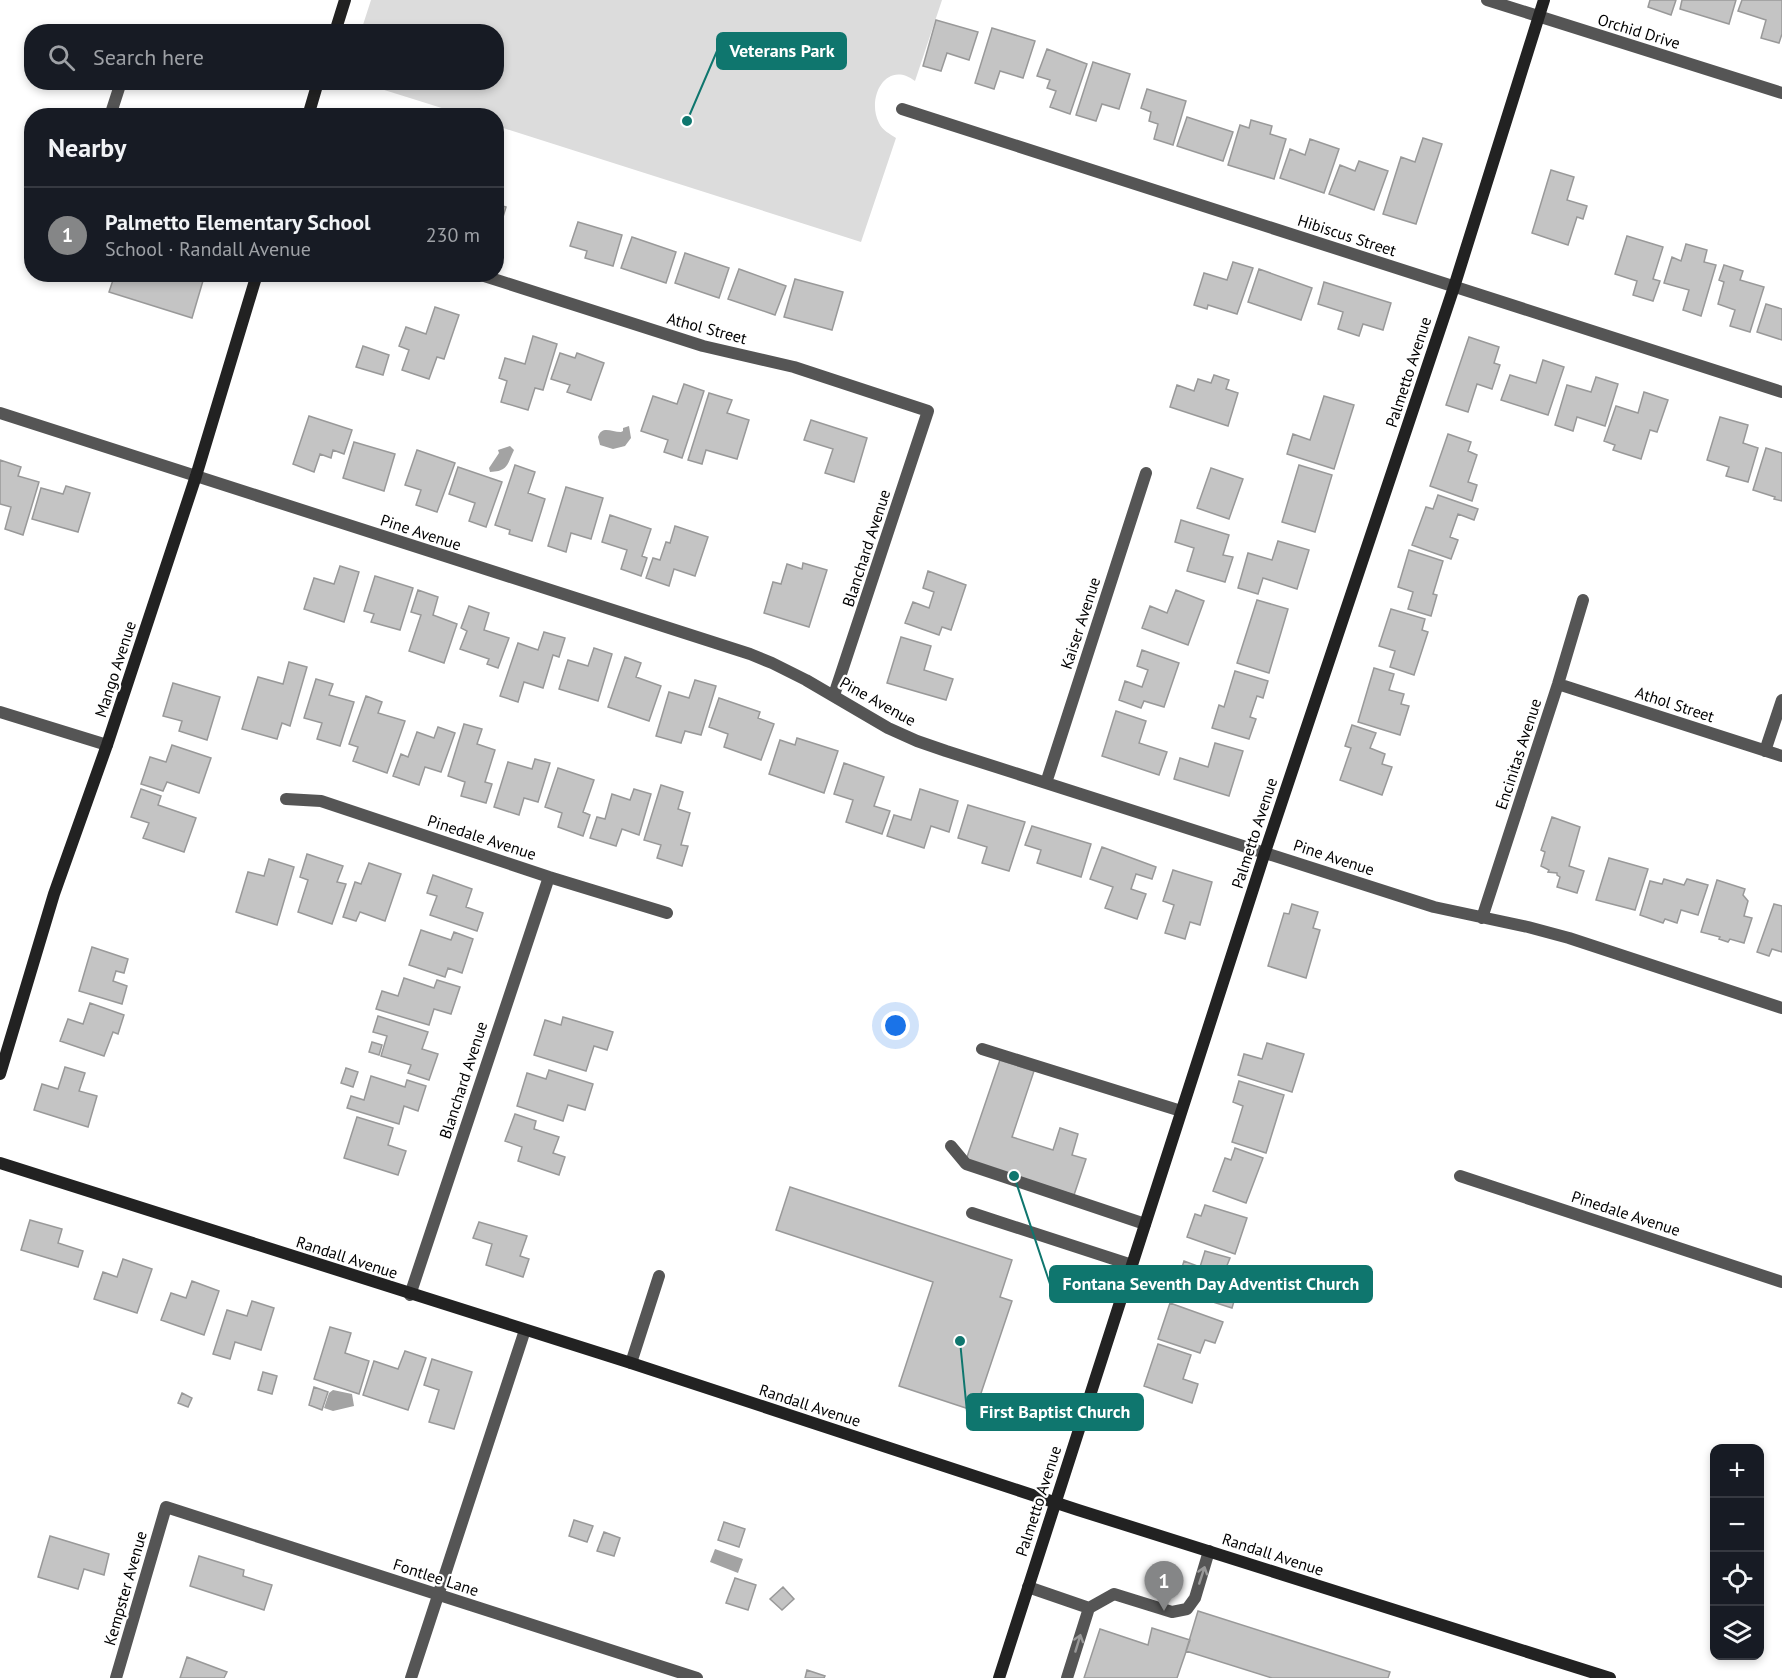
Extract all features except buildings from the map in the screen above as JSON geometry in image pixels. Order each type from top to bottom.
[{"type":"street","points":[[338,24],[345,0]]},
{"type":"street","name":"Orchid Drive","points":[[1487,0],[1782,93]]},
{"type":"street","name":"Palmetto Avenue","points":[[999,1678],[1265,852],[1454,287],[1544,0]]},
{"type":"street","points":[[113,108],[118,90]]},
{"type":"street","points":[[310,108],[316,90]]},
{"type":"street","name":"Hibiscus Street","points":[[902,109],[1782,392]]},
{"type":"street","name":"Mango Avenue","points":[[0,1074],[54,894],[107,745],[196,476],[255,282]]},
{"type":"street","name":"Athol Street","points":[[503,282],[703,346],[794,367],[928,411]]},
{"type":"street","name":"Blanchard Avenue","points":[[834,695],[928,411]]},
{"type":"street","name":"Pine Avenue","points":[[0,413],[750,654],[834,695],[888,728],[917,741],[1434,907],[1569,938],[1782,1008]]},
{"type":"street","name":"Kaiser Avenue","points":[[1046,783],[1146,473]]},
{"type":"street","name":"Encinitas Avenue","points":[[1482,918],[1583,600]]},
{"type":"street","name":"Athol Street","points":[[1558,684],[1782,756]]},
{"type":"street","points":[[1765,751],[1782,700]]},
{"type":"street","points":[[0,712],[107,745]]},
{"type":"street","name":"Pinedale Avenue","points":[[286,799],[321,801],[549,877],[667,913]]},
{"type":"street","name":"Blanchard Avenue","points":[[410,1295],[549,877]]},
{"type":"street","points":[[982,1049],[1181,1111]]},
{"type":"street","points":[[951,1146],[966,1164],[1145,1224]]},
{"type":"street","name":"Randall Avenue","points":[[0,1163],[1611,1678]]},
{"type":"street","name":"Pinedale Avenue","points":[[1460,1176],[1782,1282]]},
{"type":"street","points":[[972,1213],[1132,1265]]},
{"type":"street","points":[[631,1364],[659,1276]]},
{"type":"street","points":[[411,1678],[525,1330]]},
{"type":"street","name":"Fontlee Lane","points":[[166,1507],[697,1678]]},
{"type":"street","name":"Kempster Avenue","points":[[116,1678],[166,1507]]},
{"type":"street","points":[[1067,1678],[1089,1608],[1114,1594],[1172,1612],[1187,1609],[1195,1598],[1209,1551]]},
{"type":"street","points":[[1028,1587],[1089,1608]]},
{"type":"shaded area","points":[[371,0],[942,0],[915,81],[905,75],[895,75],[887,78],[881,84],[877,93],[875,103],[879,123],[884,130],[896,138],[861,242],[504,128],[504,108],[442,108],[384,90],[504,90],[504,24],[363,24]]},
{"type":"shaded area","points":[[629,426],[631,438],[625,446],[613,449],[600,445],[598,437],[602,431],[621,432],[623,428]]},
{"type":"shaded area","points":[[510,446],[514,450],[504,469],[490,472],[489,468],[499,453],[498,450]]},
{"type":"shaded area","points":[[333,1390],[352,1394],[354,1406],[333,1411],[324,1408],[329,1393]]},
{"type":"shaded area","points":[[715,1549],[743,1559],[738,1573],[710,1562]]},
{"type":"place","name":"Veterans Park","points":[[687,121]]},
{"type":"place","name":"Fontana Seventh Day Adventist Church","points":[[1014,1176]]},
{"type":"place","name":"First Baptist Church","points":[[960,1341]]},
{"type":"place","name":"Palmetto Elementary School","points":[[1164,1611]]}]
